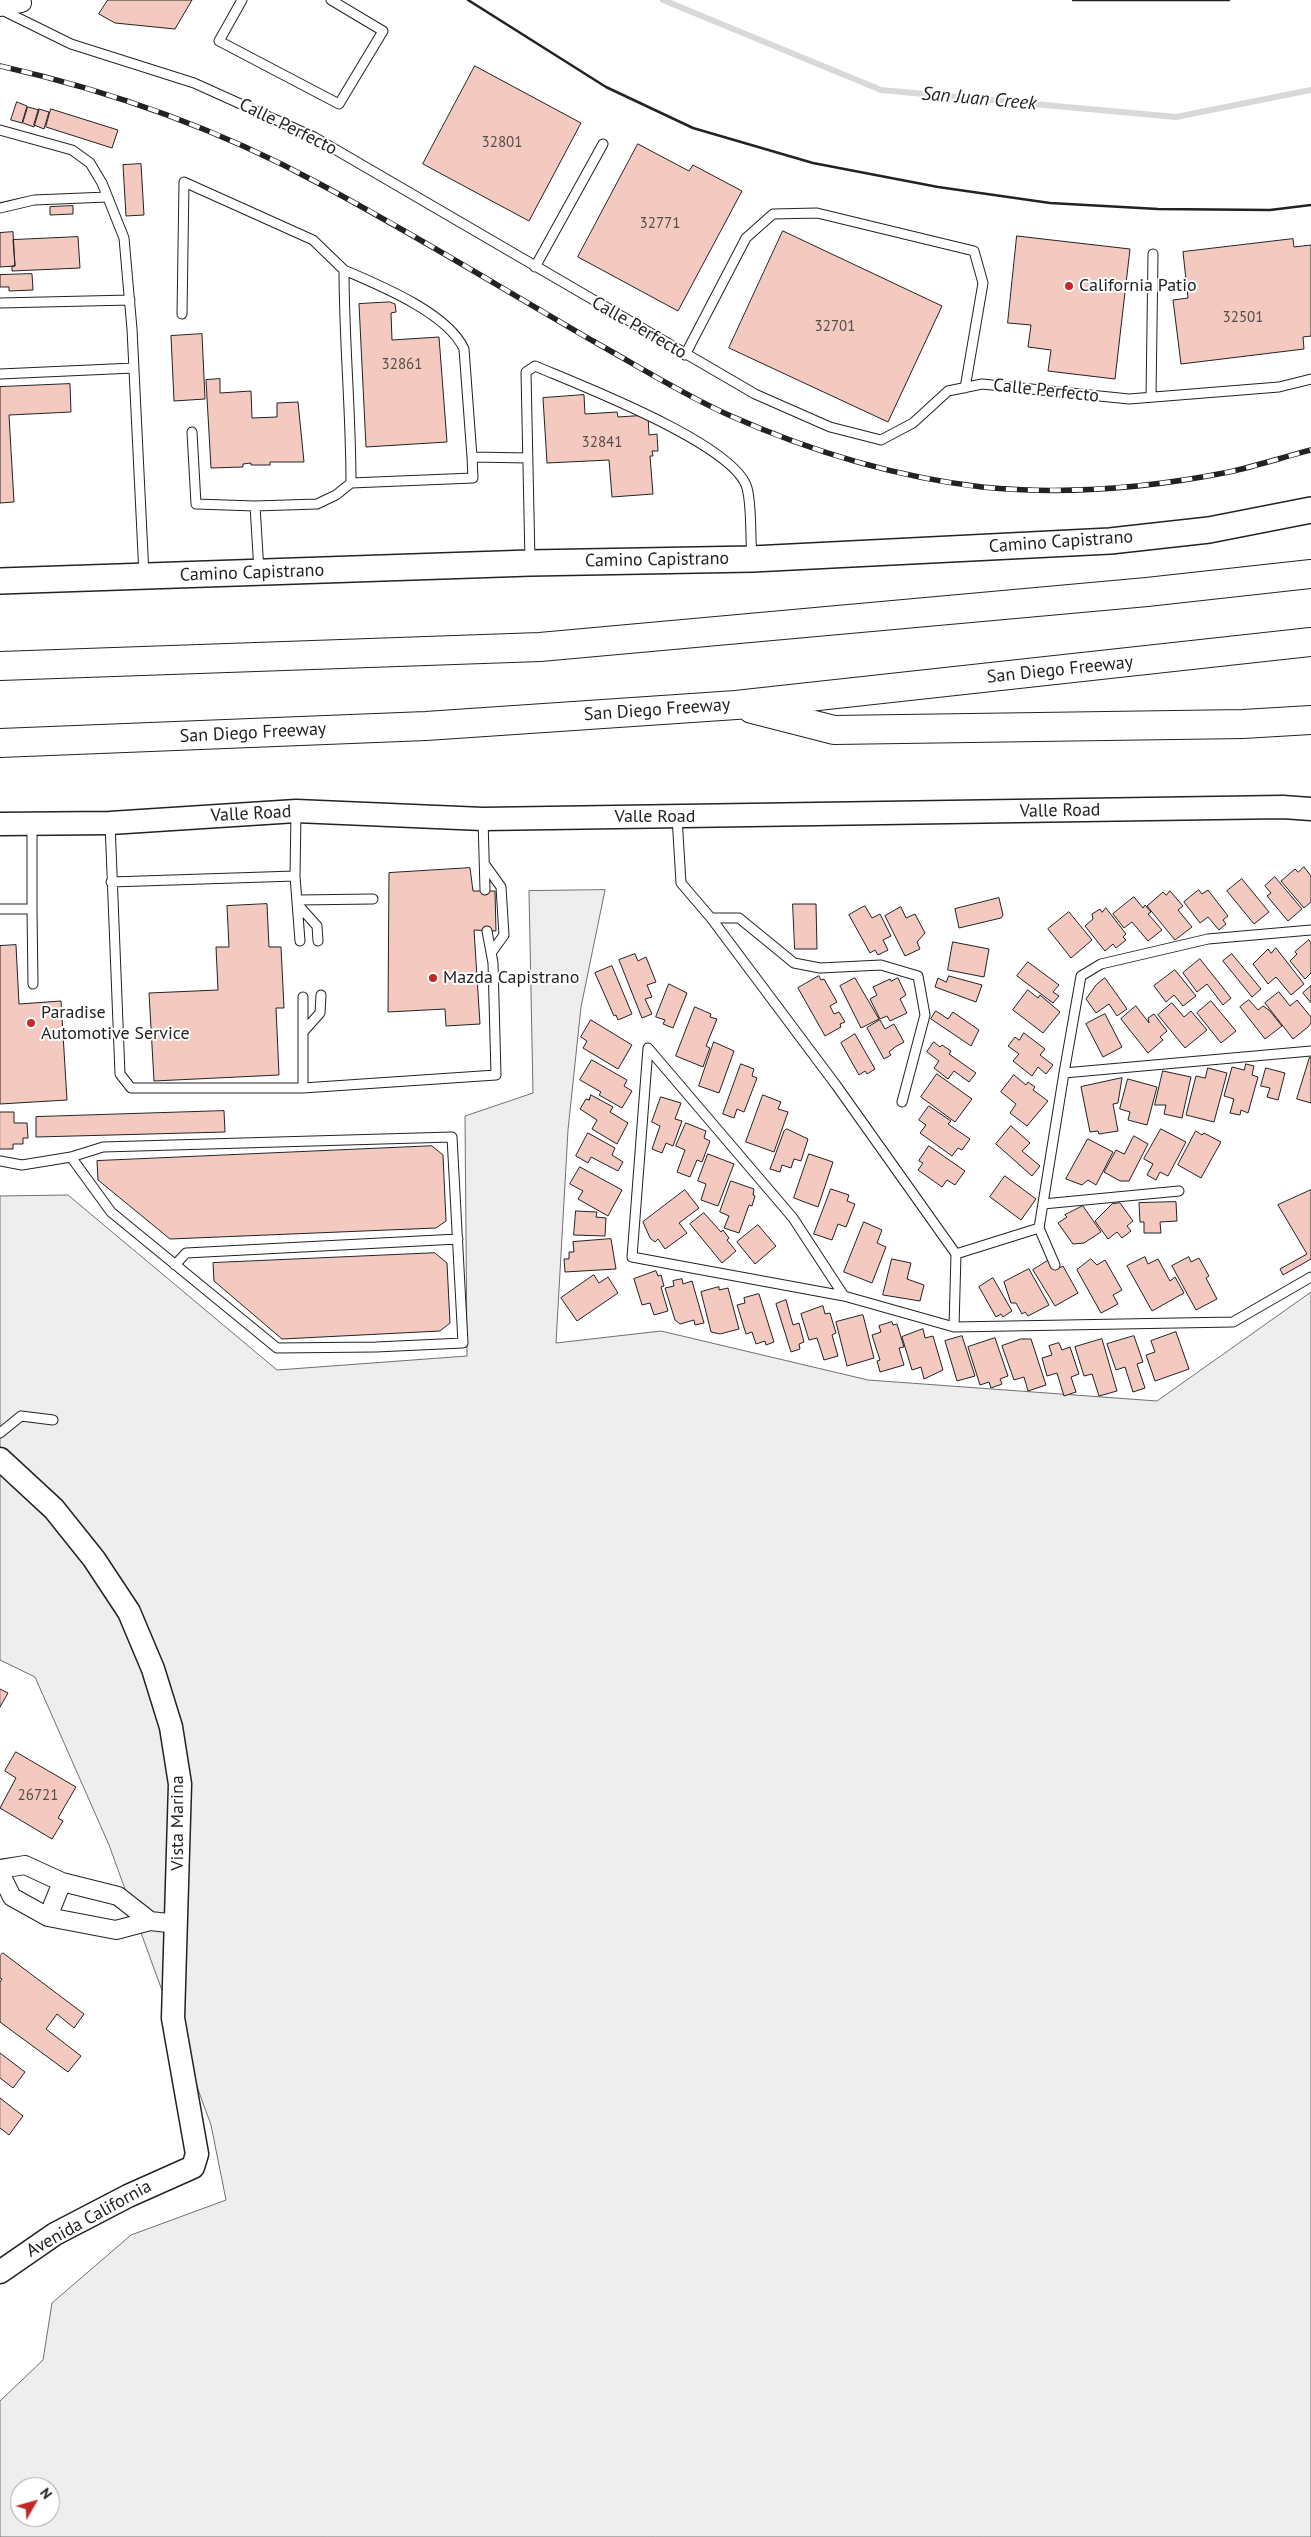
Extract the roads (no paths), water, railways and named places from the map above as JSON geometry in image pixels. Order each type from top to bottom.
[{"type":"highway","points":[[0,666],[540,647],[1146,592],[1311,574]]},
{"type":"highway","name":"San Diego Freeway","points":[[0,743],[426,726],[736,705],[1311,642]]},
{"type":"highway","points":[[736,705],[834,730],[1243,724],[1311,720]]},
{"type":"main road","name":"Camino Capistrano","points":[[0,581],[530,563],[752,559],[1110,541],[1209,530],[1311,510]]},
{"type":"street","name":"Calle Perfecto","points":[[0,8],[25,2]]},
{"type":"street","name":"Valle Road","points":[[0,824],[110,823],[296,811],[483,819],[1283,807],[1311,809]]},
{"type":"street","name":"Vista Marina","points":[[0,1459],[54,1508],[94,1559],[129,1612],[153,1669],[171,1727],[180,1784],[173,2018],[197,2154],[193,2168],[182,2174]]},
{"type":"street","points":[[0,1869],[25,1865],[62,1882],[118,1896],[150,1921]]},
{"type":"street","points":[[0,1873],[12,1897],[48,1917],[116,1930],[150,1921],[177,1924]]},
{"type":"street","points":[[48,1917],[62,1882]]},
{"type":"street","name":"Avenida California","points":[[0,2272],[55,2234],[128,2196],[182,2174]]},
{"type":"lane","points":[[242,0],[220,41],[339,104],[383,32],[331,0]]},
{"type":"lane","name":"Calle Perfecto","points":[[0,8],[71,44],[194,83],[314,137],[755,394],[830,428],[881,440],[913,423],[948,391],[982,384],[1129,399],[1279,387],[1311,380]]},
{"type":"lane","points":[[0,130],[72,150],[90,163],[124,238],[130,300],[144,577]]},
{"type":"lane","points":[[535,267],[603,144]]},
{"type":"lane","points":[[182,314],[184,182],[313,240],[344,270],[392,290],[451,328],[459,338],[464,349],[473,478],[351,482],[336,495],[317,504],[255,506],[196,504],[192,432]]},
{"type":"lane","points":[[0,208],[34,200],[107,197]]},
{"type":"lane","points":[[686,355],[746,238],[773,214],[818,213],[974,251],[983,282],[965,388]]},
{"type":"lane","points":[[1152,397],[1153,254]]},
{"type":"lane","points":[[344,270],[344,322],[351,408],[351,482]]},
{"type":"lane","points":[[0,303],[130,300]]},
{"type":"lane","points":[[530,563],[526,372],[535,366],[658,418],[729,464],[747,487],[752,559]]},
{"type":"lane","points":[[0,374],[134,368]]},
{"type":"lane","points":[[472,457],[528,458]]},
{"type":"lane","points":[[255,506],[259,572]]},
{"type":"lane","points":[[296,811],[295,876],[300,941]]},
{"type":"lane","points":[[677,817],[681,883],[711,918],[836,1085],[956,1254],[954,1327]]},
{"type":"lane","points":[[483,819],[486,866],[485,890]]},
{"type":"lane","points":[[110,823],[120,1074],[131,1088],[303,1088],[496,1075],[491,953],[487,931]]},
{"type":"lane","points":[[32,824],[33,984]]},
{"type":"lane","points":[[486,866],[501,888],[504,935],[491,953]]},
{"type":"lane","points":[[112,882],[295,876]]},
{"type":"lane","points":[[298,903],[373,899]]},
{"type":"lane","points":[[298,903],[317,926],[318,941]]},
{"type":"lane","points":[[0,909],[32,909]]},
{"type":"lane","points":[[711,918],[740,918],[794,963],[820,968],[881,965],[918,976],[925,1015],[902,1102]]},
{"type":"lane","points":[[1055,1265],[1039,1228],[1081,976],[1102,964],[1208,939],[1311,930]]},
{"type":"lane","points":[[303,1032],[320,1012],[321,995]]},
{"type":"lane","points":[[303,997],[303,1088]]},
{"type":"lane","points":[[844,1296],[793,1218],[648,1048],[632,1257],[844,1296],[954,1327],[1233,1322],[1311,1276]]},
{"type":"lane","points":[[1064,1073],[1311,1051]]},
{"type":"lane","points":[[0,1161],[22,1166],[71,1157],[103,1146],[452,1137],[463,1343],[376,1347],[277,1348],[111,1212],[71,1157]]},
{"type":"lane","points":[[1043,1204],[1179,1191]]},
{"type":"lane","points":[[956,1254],[1039,1228]]},
{"type":"lane","points":[[175,1265],[186,1253],[458,1239]]},
{"type":"lane","points":[[0,1433],[21,1416],[52,1420]]},
{"type":"waterway","name":"San Juan Creek","points":[[663,0],[881,90],[1176,117],[1311,90]]},
{"type":"railway","points":[[0,66],[82,87],[123,100],[242,145],[354,202],[698,400],[761,429],[854,461],[950,483],[1013,489],[1075,490],[1137,486],[1199,478],[1239,470],[1311,450]]},
{"type":"place","name":"California Patio","points":[[1069,286]]},
{"type":"place","name":"Mazda Capistrano","points":[[433,978]]},
{"type":"place","name":"Paradise Automotive Service","points":[[31,1023]]}]
